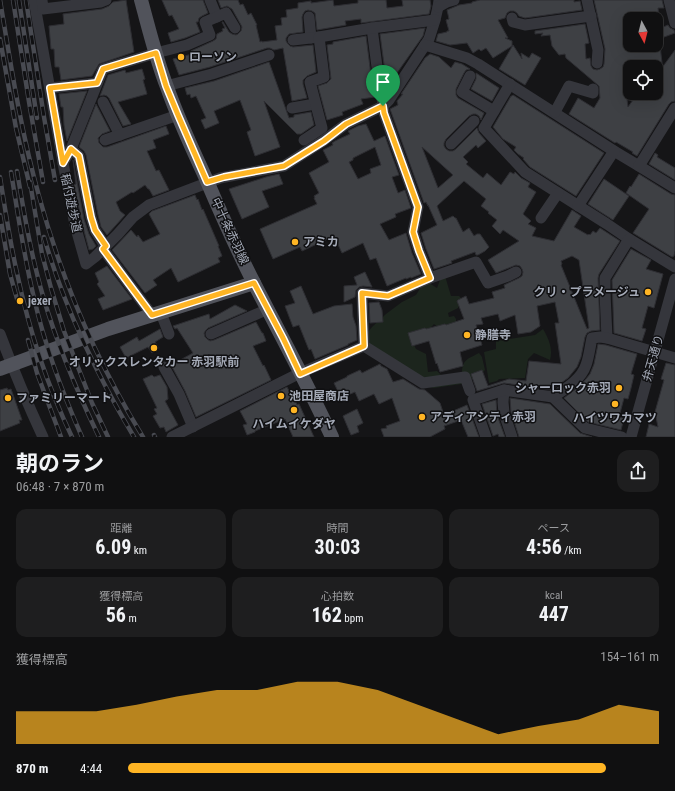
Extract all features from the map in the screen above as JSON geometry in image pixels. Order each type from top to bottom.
[{"type":"main road","name":"中十条赤羽線","points":[[141,0],[166,86],[207,182],[254,283],[332,437]]},
{"type":"main road","points":[[4,364],[254,283]]},
{"type":"street","name":"稲付遊歩道","points":[[34,0],[74,225],[86,264],[104,248]]},
{"type":"street","points":[[42,0],[43,9],[101,2],[106,0]]},
{"type":"street","points":[[210,0],[217,17]]},
{"type":"street","points":[[381,98],[389,100],[429,39],[439,4],[454,0]]},
{"type":"street","points":[[587,0],[598,50],[597,62]]},
{"type":"street","points":[[668,0],[675,23]]},
{"type":"street","points":[[63,163],[71,149],[103,69],[187,45],[210,35],[206,22],[226,13],[235,28]]},
{"type":"street","points":[[512,18],[513,22],[525,26],[590,16]]},
{"type":"street","points":[[304,140],[322,128],[310,82],[324,77],[309,18]]},
{"type":"street","points":[[293,40],[435,20]]},
{"type":"street","points":[[372,28],[384,113],[418,207],[413,232],[430,278]]},
{"type":"street","points":[[425,45],[490,66],[510,84],[614,151],[675,188]]},
{"type":"street","points":[[166,86],[212,74],[269,55]]},
{"type":"street","points":[[470,76],[462,92],[494,111]]},
{"type":"street","points":[[50,88],[97,83]]},
{"type":"street","points":[[510,84],[484,128],[525,172],[675,268]]},
{"type":"street","points":[[554,112],[569,86],[593,93],[593,90]]},
{"type":"street","points":[[104,248],[133,217],[149,205],[207,182],[224,177],[277,164],[284,166],[324,141],[381,98]]},
{"type":"street","points":[[103,102],[120,136]]},
{"type":"street","points":[[292,108],[315,104]]},
{"type":"street","points":[[639,166],[675,108]]},
{"type":"street","points":[[105,140],[178,115]]},
{"type":"street","points":[[452,144],[474,121]]},
{"type":"street","points":[[71,149],[79,156],[91,217],[95,230],[104,248],[157,314],[169,334]]},
{"type":"street","points":[[578,206],[614,151]]},
{"type":"street","points":[[540,218],[558,193]]},
{"type":"street","points":[[607,338],[605,278],[629,239]]},
{"type":"street","points":[[364,346],[362,293],[388,296],[430,278],[476,262],[488,283],[516,272]]},
{"type":"street","name":"弁天通り","points":[[631,437],[675,279]]},
{"type":"street","points":[[211,334],[268,309]]},
{"type":"street","points":[[0,334],[4,364],[29,407],[43,437]]},
{"type":"street","points":[[553,397],[578,379],[586,366],[592,338],[607,338],[675,358]]},
{"type":"street","points":[[172,437],[300,374],[364,346]]},
{"type":"street","points":[[364,346],[423,383],[465,377],[470,391]]},
{"type":"street","points":[[164,367],[179,394],[193,427]]},
{"type":"street","points":[[504,390],[504,413],[512,437]]},
{"type":"street","points":[[486,437],[473,400],[504,390],[553,397],[585,428],[622,437]]},
{"type":"shaded area","points":[[445,276],[451,296],[459,296],[462,299],[458,308],[448,313],[449,317],[454,316],[456,319],[456,328],[442,331],[434,324],[425,334],[411,339],[416,349],[426,354],[428,372],[437,371],[443,377],[462,374],[464,362],[479,353],[482,357],[485,370],[480,376],[461,384],[434,388],[418,385],[371,353],[368,332],[386,314],[402,302],[416,295],[421,287],[429,283],[437,288],[440,280]]},
{"type":"shaded area","points":[[543,329],[550,344],[550,360],[534,353],[528,359],[525,378],[499,379],[489,383],[484,352],[496,349],[496,341],[535,335]]},
{"type":"building","points":[[126,0],[134,52],[99,64],[92,76],[61,80],[59,67],[55,67],[54,49],[51,49],[49,26],[64,24],[63,14],[102,9],[109,6],[113,2]]},
{"type":"building","points":[[162,0],[203,0],[208,13],[199,18],[198,22],[196,22],[200,32],[171,42],[168,33],[179,29],[172,15],[169,16]]},
{"type":"building","points":[[218,0],[238,0],[240,5],[243,4],[248,15],[251,13],[257,25],[260,42],[277,40],[275,26],[282,25],[281,18],[287,17],[286,10],[298,8],[298,3],[333,0],[334,6],[358,3],[358,0],[386,0],[387,8],[403,6],[402,0],[430,0],[431,6],[429,14],[361,23],[361,19],[345,21],[346,25],[317,30],[315,13],[308,10],[305,11],[302,17],[303,32],[289,34],[286,41],[293,47],[313,45],[316,72],[307,76],[303,80],[307,98],[292,101],[283,48],[274,50],[267,48],[210,67],[179,75],[173,59],[192,54],[191,51],[216,39],[217,34],[225,28],[222,22],[232,34],[236,35],[241,31],[242,27],[232,9],[227,6],[221,8]]},
{"type":"building","points":[[480,0],[574,0],[574,2],[580,1],[582,10],[525,18],[519,16],[514,11],[510,11],[507,13],[505,18],[498,20],[508,38],[505,38],[512,41],[512,46],[493,58],[486,48],[481,51],[479,49],[473,53],[467,43],[450,45],[436,41],[438,34],[449,31],[446,20],[449,19],[447,10],[459,5]]},
{"type":"building","points":[[594,0],[662,0],[664,8],[658,8],[658,12],[623,12],[623,52],[661,52],[662,60],[623,60],[623,100],[627,100],[628,107],[633,100],[663,100],[663,66],[675,50],[675,101],[669,104],[637,156],[632,153],[633,152],[616,142],[615,143],[569,114],[578,98],[594,108],[600,98],[599,86],[566,58],[565,54],[559,55],[552,46],[550,35],[541,36],[543,33],[535,34],[535,31],[585,24],[589,43],[585,44],[586,59],[590,58],[593,69],[597,70],[603,67],[605,49]]},
{"type":"building","points":[[668,25],[674,30],[675,33],[663,37],[663,27]]},
{"type":"building","points":[[425,28],[423,36],[387,87],[380,34]]},
{"type":"building","points":[[366,36],[373,91],[376,96],[361,99],[363,104],[342,112],[343,115],[327,120],[318,86],[327,83],[331,79],[327,45],[333,44],[333,42]]},
{"type":"building","points":[[513,45],[522,59],[521,53],[529,58],[532,53],[541,58],[525,85],[499,69]]},
{"type":"building","points":[[430,54],[439,57],[451,68],[455,62],[470,69],[466,70],[464,73],[456,89],[456,95],[458,98],[484,113],[481,120],[476,114],[469,116],[446,139],[444,146],[449,151],[453,151],[477,128],[479,133],[486,141],[478,148],[476,145],[463,157],[468,162],[466,164],[483,178],[487,173],[501,185],[510,172],[514,174],[515,172],[521,178],[530,183],[528,187],[536,192],[523,214],[531,221],[528,224],[536,228],[532,236],[554,241],[572,210],[581,216],[574,227],[588,235],[590,235],[593,231],[596,233],[600,228],[620,241],[598,278],[600,330],[587,333],[577,367],[568,378],[551,390],[504,383],[477,391],[471,374],[482,370],[488,386],[509,379],[526,381],[529,361],[561,364],[555,323],[559,323],[555,302],[537,306],[540,326],[531,332],[518,334],[515,315],[500,321],[498,314],[481,318],[483,324],[476,325],[482,345],[460,352],[463,366],[440,372],[429,341],[412,346],[408,333],[425,328],[446,325],[464,319],[457,301],[458,300],[466,296],[469,304],[494,298],[492,292],[505,288],[504,285],[522,276],[523,272],[520,266],[516,265],[496,273],[488,260],[519,241],[503,230],[500,234],[492,226],[497,220],[481,206],[486,199],[464,181],[437,206],[443,221],[453,216],[456,218],[463,232],[469,228],[474,236],[480,234],[489,247],[478,255],[476,255],[475,252],[451,261],[452,263],[434,269],[421,233],[437,225],[428,205],[426,202],[424,203],[390,109],[398,105],[397,101],[403,94],[401,94],[425,58]],"holes":[[[422,147],[453,175],[438,188]],[[572,256],[579,260],[589,328],[587,329],[561,265],[561,261]]]},
{"type":"building","points":[[269,62],[289,118],[294,117],[294,115],[311,112],[314,125],[301,134],[297,134],[264,101],[280,147],[255,156],[247,132],[251,130],[240,100],[214,111],[219,123],[205,129],[201,120],[206,118],[196,96],[191,98],[190,94],[187,95],[185,88],[214,81]]},
{"type":"building","points":[[142,69],[147,94],[118,102],[131,124],[123,126],[109,98],[104,95],[100,96],[108,75],[125,70],[126,73]]},
{"type":"building","points":[[476,73],[499,88],[492,101],[471,89],[476,79]]},
{"type":"building","points":[[87,91],[67,141],[63,107],[61,107],[59,94]]},
{"type":"building","points":[[513,95],[604,153],[576,196],[530,167],[523,159],[524,158],[514,150],[516,147],[503,139],[493,127]]},
{"type":"building","points":[[96,104],[110,131],[102,134],[98,138],[99,143],[103,147],[107,147],[166,126],[169,134],[153,140],[156,148],[147,151],[156,171],[159,170],[169,190],[153,196],[145,185],[116,202],[120,211],[125,215],[107,235],[101,227],[86,155],[79,147]]},
{"type":"building","points":[[366,124],[374,141],[385,136],[399,175],[392,177],[398,193],[405,190],[411,208],[395,214],[396,217],[380,224],[389,240],[406,233],[412,253],[421,274],[411,278],[406,278],[387,286],[376,258],[370,260],[363,243],[342,253],[334,236],[302,251],[300,247],[273,259],[260,229],[317,204],[314,196],[319,193],[309,173],[329,162],[323,150],[333,145],[332,143],[335,141],[350,134],[348,131]],"holes":[[[375,147],[381,165],[370,169],[371,173],[358,179],[349,162],[353,160],[353,158]]]},
{"type":"building","points":[[655,153],[658,155],[657,157],[675,168],[675,180],[649,164]]},
{"type":"building","points":[[73,160],[84,219],[89,234],[96,246],[89,250],[74,185],[76,184]]},
{"type":"building","points":[[279,174],[283,184],[262,191],[269,207],[242,219],[229,189]]},
{"type":"building","points":[[639,174],[675,195],[675,251],[674,256],[672,257],[633,233],[649,209],[626,193]]},
{"type":"building","points":[[604,179],[629,196],[613,220],[588,204]]},
{"type":"building","points":[[195,195],[202,210],[203,209],[219,246],[222,256],[218,258],[220,262],[178,282],[171,268],[153,280],[157,285],[145,293],[112,250],[131,230],[137,237],[138,235],[143,242],[160,234],[149,214],[152,211]]},
{"type":"building","points":[[631,249],[651,260],[646,269],[663,274],[654,308],[648,306],[642,328],[646,329],[642,341],[614,333],[612,280]]},
{"type":"building","points":[[107,266],[132,299],[103,310],[98,299],[105,296],[97,284],[99,282],[95,273]]},
{"type":"building","points":[[365,272],[372,287],[359,287],[356,290],[355,297],[344,302],[344,286],[357,285],[354,277]]},
{"type":"building","points":[[301,286],[313,314],[334,306],[352,304],[357,340],[315,359],[311,349],[309,350],[299,325],[293,327],[285,306],[295,303],[290,291]]},
{"type":"building","points":[[379,302],[382,310],[383,322],[370,323],[369,303]]},
{"type":"building","points":[[235,305],[247,311],[208,328],[204,333],[205,337],[210,341],[214,340],[256,322],[266,341],[253,346],[271,380],[196,417],[185,391],[171,365],[193,353],[177,328],[175,329],[173,326],[209,314],[210,319]]},
{"type":"building","points":[[160,329],[163,337],[155,342],[159,348],[152,353],[148,347],[126,358],[120,347],[137,337],[139,341]]},
{"type":"building","points":[[598,344],[637,354],[631,374],[634,375],[628,399],[624,398],[619,417],[624,418],[621,430],[588,422],[564,398],[581,385],[590,374],[594,364]]},
{"type":"building","points":[[666,363],[675,365],[675,437],[646,437],[649,424],[658,427],[655,412],[664,380],[661,379]]},
{"type":"building","points":[[380,364],[387,369],[393,382],[403,379],[419,389],[425,390],[440,403],[444,415],[467,405],[479,437],[468,437],[461,420],[444,426],[445,429],[430,437],[384,437],[381,429],[387,428],[386,426],[400,421],[392,398],[379,404],[374,394],[359,401],[355,392],[341,398],[334,383],[360,370],[362,373]]},
{"type":"building","points":[[152,375],[154,377],[160,375],[167,387],[168,399],[165,401],[178,425],[166,432],[164,427],[160,428],[153,416],[157,414],[154,409],[157,408],[143,379]]},
{"type":"building","points":[[287,387],[297,405],[299,404],[314,437],[293,437],[285,419],[247,435],[243,425],[247,424],[240,411]]},
{"type":"building","points":[[7,388],[8,390],[11,389],[22,420],[19,420],[20,423],[0,431],[0,390]]},
{"type":"building","points":[[510,398],[550,404],[580,433],[592,437],[519,437],[511,412]]},
{"type":"building","points":[[496,400],[497,415],[505,437],[499,437],[498,434],[493,436],[482,404]]},
{"type":"building","points":[[357,409],[363,423],[357,426],[359,432],[351,435],[343,416]]},
{"type":"railway","points":[[0,0],[12,74],[22,123],[39,196],[58,259],[82,320],[96,350],[126,409],[143,437]]},
{"type":"railway","points":[[13,0],[43,182]]},
{"type":"railway","points":[[19,0],[37,118]]},
{"type":"railway","points":[[26,0],[55,180]]},
{"type":"railway","points":[[0,39],[16,128],[30,187]]},
{"type":"railway","points":[[17,171],[31,250],[49,314],[68,368],[99,437]]},
{"type":"railway","points":[[11,172],[24,251],[38,316],[55,369],[82,437]]},
{"type":"railway","points":[[0,177],[12,249],[27,315],[47,377],[72,437]]},
{"type":"railway","points":[[30,182],[42,254],[64,331],[92,403],[108,437]]},
{"type":"railway","points":[[0,215],[10,274],[17,299]]},
{"type":"railway","points":[[44,237],[61,289],[83,340],[107,389],[134,437]]},
{"type":"railway","points":[[28,340],[37,373],[61,437]]},
{"type":"place","name":"ローソン","points":[[181,57]]},
{"type":"place","name":"アミカ","points":[[295,242]]},
{"type":"place","name":"クリ・プラメージュ","points":[[648,292]]},
{"type":"place","name":"jexer","points":[[20,301]]},
{"type":"place","name":"静膳寺","points":[[467,335]]},
{"type":"place","name":"オリックスレンタカー 赤羽駅前","points":[[154,348]]},
{"type":"place","name":"シャーロック赤羽","points":[[619,388]]},
{"type":"place","name":"池田屋商店","points":[[281,396]]},
{"type":"place","name":"ファミリーマート","points":[[8,398]]},
{"type":"place","name":"ハイツワカマツ","points":[[615,404]]},
{"type":"place","name":"ハイムイケダヤ","points":[[294,410]]},
{"type":"place","name":"アディアシティ赤羽","points":[[422,417]]},
{"type":"route","points":[[156,53],[166,86],[207,182],[224,177],[284,166],[324,141],[346,124],[383,106],[384,113],[418,207],[413,232],[430,278],[388,296],[362,293],[364,346],[300,374],[254,283],[152,315],[103,249],[106,246],[95,230],[91,217],[79,156],[71,149],[63,163],[50,88],[97,83],[103,69],[156,53]]}]
